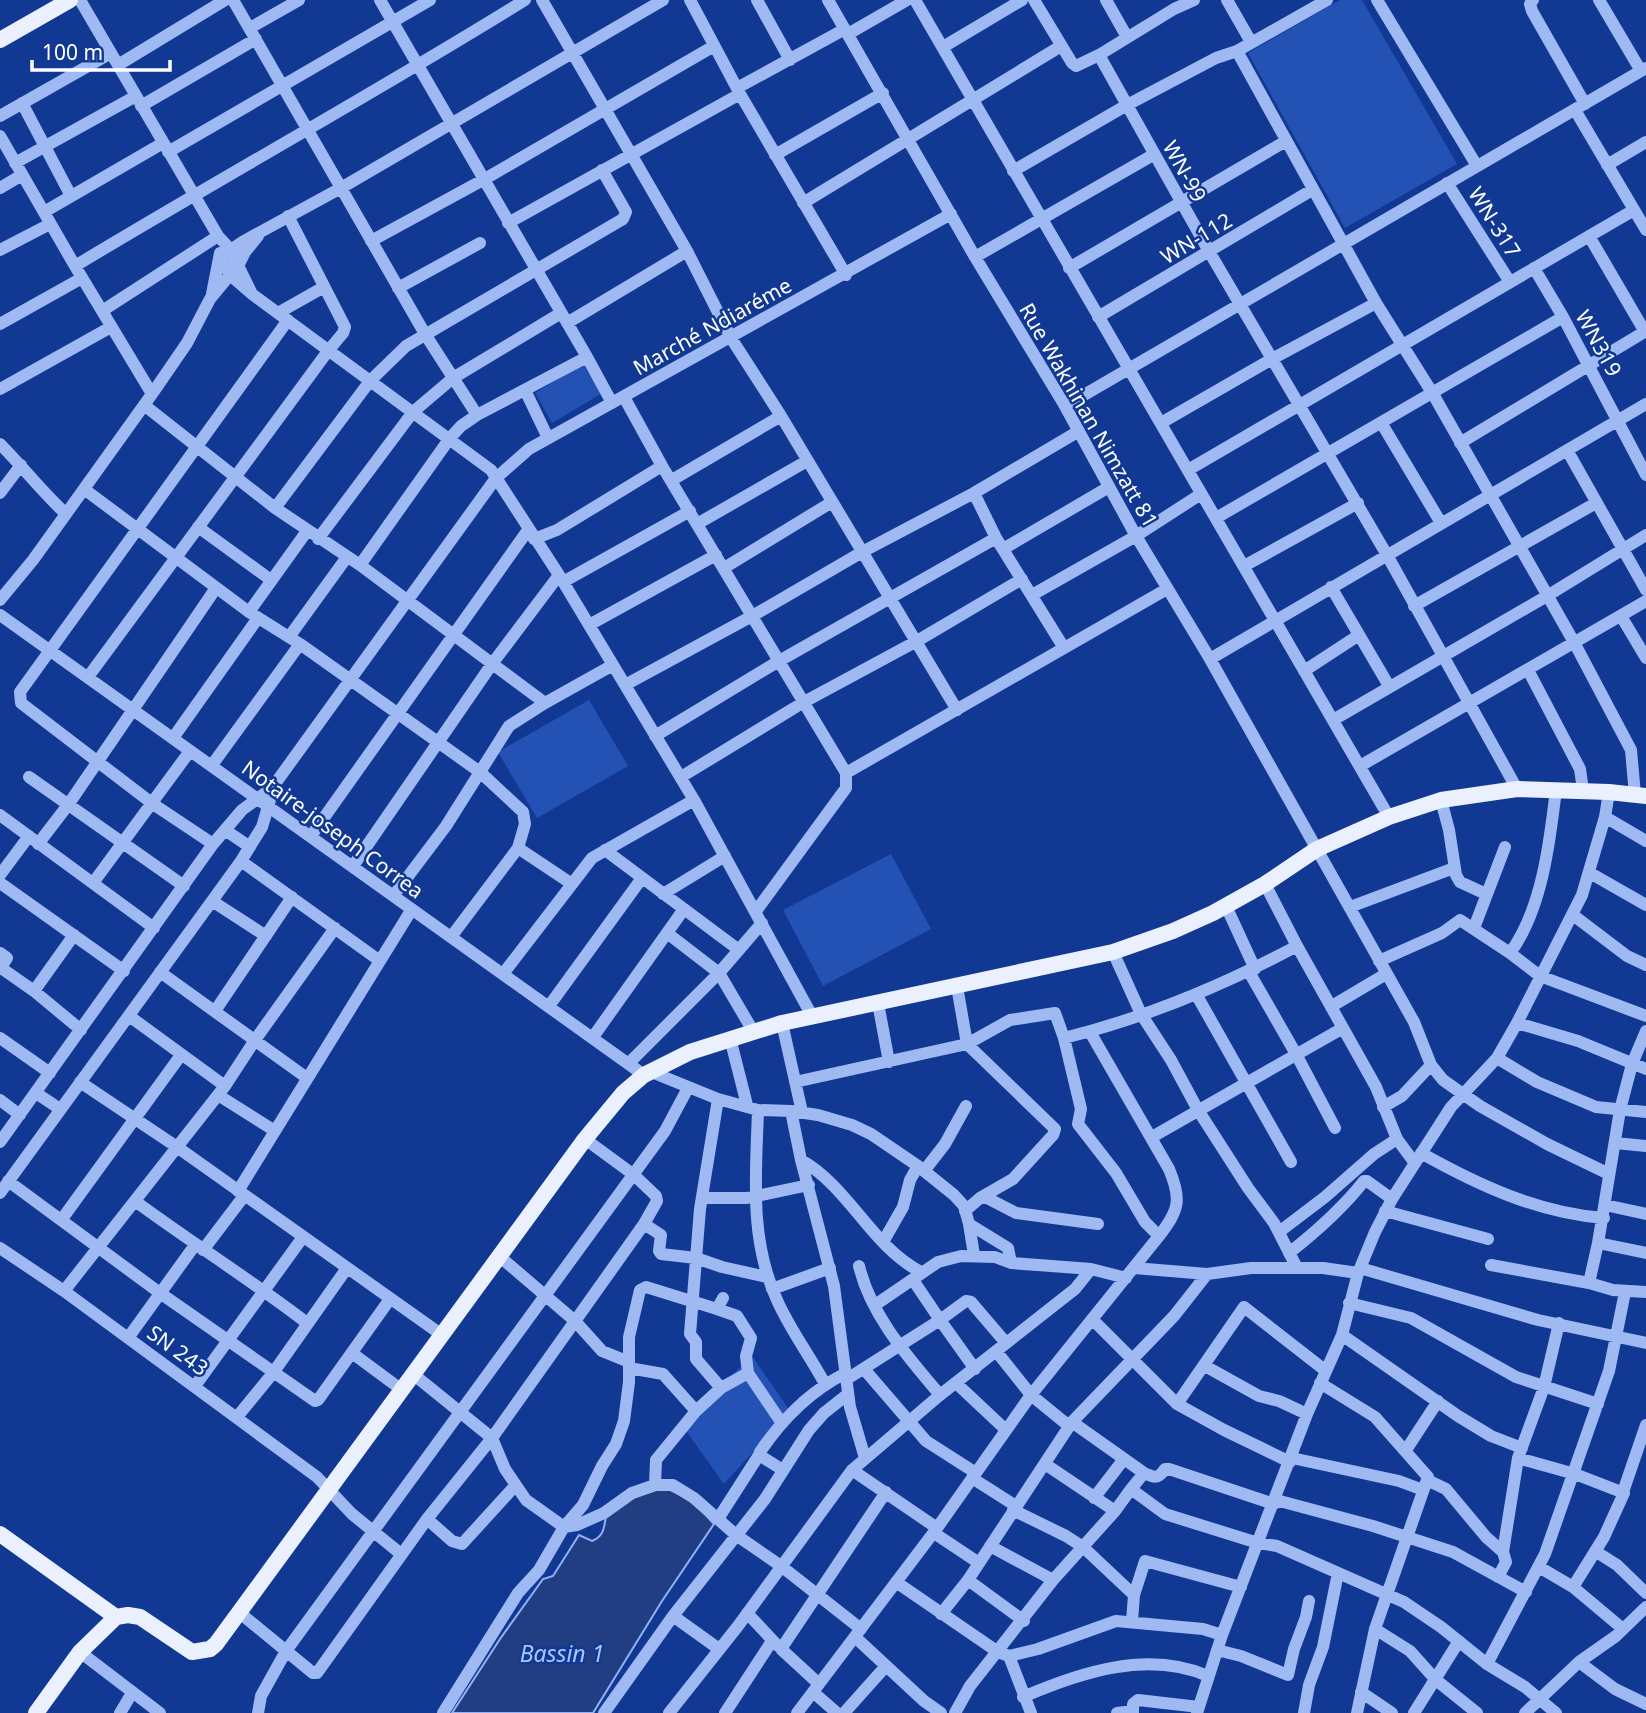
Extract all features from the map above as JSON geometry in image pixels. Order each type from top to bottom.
[{"type":"main road","points":[[0,40],[70,0]]},
{"type":"main road","points":[[36,1713],[79,1652],[116,1617],[140,1617],[192,1652],[202,1652],[216,1644],[584,1139],[623,1093],[646,1073],[690,1052],[782,1023],[1113,952],[1173,931],[1226,906],[1317,849],[1389,817],[1441,800],[1517,789],[1583,790],[1641,795]]},
{"type":"main road","points":[[0,1534],[90,1601],[116,1617]]},
{"type":"main road","points":[[90,1601],[94,1613],[94,1636]]},
{"type":"street","points":[[80,0],[219,237],[230,275],[328,351],[450,438],[486,466],[496,478],[561,578],[681,777],[812,1016]]},
{"type":"street","points":[[117,65],[225,0]]},
{"type":"street","points":[[233,0],[425,334],[477,415]]},
{"type":"street","points":[[0,188],[44,147],[139,101],[253,34],[276,6],[299,0]]},
{"type":"street","points":[[380,0],[612,403]]},
{"type":"street","points":[[0,250],[47,218],[71,196],[281,85],[430,0]]},
{"type":"street","points":[[0,324],[193,195],[419,66],[525,0]]},
{"type":"street","points":[[542,0],[687,251],[731,338],[864,551],[957,710]]},
{"type":"street","points":[[0,600],[33,560],[187,343],[210,299],[225,253],[663,0]]},
{"type":"street","points":[[690,0],[738,91],[846,275]]},
{"type":"street","points":[[757,0],[790,60]]},
{"type":"street","name":"Rue Wakhinan Nimzatt 81","points":[[828,0],[975,257],[1065,406],[1136,536],[1210,659],[1414,1022],[1431,1065]]},
{"type":"street","points":[[508,223],[790,60],[907,0]]},
{"type":"street","points":[[915,0],[1389,817]]},
{"type":"street","points":[[943,47],[1022,0]]},
{"type":"street","points":[[1034,0],[1076,66],[1099,55],[1172,5],[1194,0]]},
{"type":"street","points":[[1106,0],[1127,37]]},
{"type":"street","points":[[1227,0],[1251,42]]},
{"type":"street","points":[[1013,171],[1127,105],[1216,58],[1237,51],[1327,0]]},
{"type":"street","points":[[1377,0],[1477,166]]},
{"type":"street","points":[[1533,0],[1530,4],[1532,11],[1607,165],[1646,230]]},
{"type":"street","points":[[1065,406],[1644,70],[1599,0]]},
{"type":"street","points":[[371,241],[483,180],[714,46]]},
{"type":"street","points":[[803,203],[1061,46]]},
{"type":"street","points":[[1237,51],[1376,303],[1433,394],[1574,643],[1631,750],[1641,795]]},
{"type":"street","points":[[0,116],[110,52]]},
{"type":"street","name":"WN-99","points":[[1099,55],[1153,155],[1387,555],[1517,789]]},
{"type":"street","points":[[775,155],[883,93]]},
{"type":"street","points":[[22,103],[71,196]]},
{"type":"street","points":[[0,136],[152,394]]},
{"type":"street","points":[[1069,268],[1286,141]]},
{"type":"street","points":[[1607,165],[1646,142]]},
{"type":"street","points":[[975,257],[1153,155]]},
{"type":"street","points":[[275,508],[370,381],[394,356],[425,334],[625,217],[626,212],[603,170]]},
{"type":"street","name":"WN-317","points":[[1447,183],[1510,282]]},
{"type":"street","name":"WN-112","points":[[1098,317],[1210,253],[1312,190]]},
{"type":"street","points":[[1188,470],[1634,210]]},
{"type":"street","name":"Marché Ndiaréme","points":[[272,788],[496,478],[529,449],[846,275],[951,214]]},
{"type":"street","points":[[88,677],[343,333],[345,327],[288,216]]},
{"type":"street","points":[[210,299],[263,231]]},
{"type":"street","points":[[1460,443],[1646,332],[1589,236]]},
{"type":"street","points":[[102,311],[219,237]]},
{"type":"street","points":[[398,288],[480,243]]},
{"type":"street","points":[[318,539],[413,412],[453,378],[687,251]]},
{"type":"street","points":[[225,253],[239,264],[252,294]]},
{"type":"street","name":"WN319","points":[[1534,268],[1619,420],[1646,475]]},
{"type":"street","points":[[213,844],[153,804],[21,704],[20,692],[196,446],[283,317],[324,287]]},
{"type":"street","points":[[1161,423],[1376,303]]},
{"type":"street","points":[[1216,518],[1563,317]]},
{"type":"street","points":[[0,389],[111,327]]},
{"type":"street","points":[[359,565],[450,438],[477,415],[587,357]]},
{"type":"street","points":[[525,390],[548,439]]},
{"type":"street","points":[[624,397],[662,466],[673,480],[846,772],[846,788],[756,911]]},
{"type":"street","points":[[1210,659],[1646,404]]},
{"type":"street","points":[[144,405],[275,508],[359,565],[545,703]]},
{"type":"street","points":[[673,480],[781,416]]},
{"type":"street","points":[[1382,424],[1441,523]]},
{"type":"street","points":[[625,685],[864,551],[974,493],[1079,431]]},
{"type":"street","points":[[0,443],[21,464],[43,493],[66,513]]},
{"type":"street","points":[[1567,450],[1646,590]]},
{"type":"street","points":[[697,524],[807,461]]},
{"type":"street","points":[[0,493],[21,464]]},
{"type":"street","points":[[311,836],[455,635],[531,535],[557,530],[662,466]]},
{"type":"street","points":[[655,736],[891,598],[1109,486]]},
{"type":"street","points":[[84,489],[253,615],[294,640],[480,772],[523,812],[525,824],[518,848],[451,937]]},
{"type":"street","points":[[974,493],[1000,543],[1064,648]]},
{"type":"street","points":[[1032,596],[1136,536],[1201,494]]},
{"type":"street","points":[[724,568],[832,502]]},
{"type":"street","points":[[1244,566],[1357,503]]},
{"type":"street","points":[[1414,606],[1596,503]]},
{"type":"street","points":[[353,866],[492,664],[561,578],[690,511]]},
{"type":"street","points":[[198,527],[271,580]]},
{"type":"street","points":[[173,738],[253,615],[271,580],[307,531]]},
{"type":"street","points":[[1333,720],[1547,596],[1646,535]]},
{"type":"street","points":[[589,625],[716,555]]},
{"type":"street","points":[[212,765],[347,557]]},
{"type":"street","points":[[681,777],[804,702],[917,641],[1022,579]]},
{"type":"street","points":[[1331,587],[1390,686]]},
{"type":"street","points":[[0,876],[68,805],[216,588]]},
{"type":"street","points":[[846,772],[1167,589]]},
{"type":"street","points":[[1360,766],[1646,601]]},
{"type":"street","name":"Notaire-joseph Correa","points":[[0,615],[629,1063],[646,1073],[718,1099],[753,1108],[797,1112],[852,1125],[871,1134],[921,1169],[960,1201],[965,1211]]},
{"type":"street","points":[[1621,616],[1646,658]]},
{"type":"street","points":[[1304,671],[1359,635]]},
{"type":"street","points":[[394,895],[446,826],[509,726],[613,666]]},
{"type":"street","points":[[1528,670],[1580,769],[1583,790]]},
{"type":"street","points":[[93,883],[190,751]]},
{"type":"street","points":[[29,777],[184,886]]},
{"type":"street","points":[[0,1143],[213,844],[237,814],[272,788]]},
{"type":"street","points":[[0,1193],[241,861],[265,821],[272,788]]},
{"type":"street","points":[[1510,953],[1517,944],[1535,901],[1552,827],[1556,789]]},
{"type":"street","points":[[1117,1713],[1133,1712],[1133,1702],[1138,1700],[1198,1710],[1222,1635],[1307,1414],[1342,1335],[1359,1270],[1385,1211],[1462,1093],[1497,1058],[1517,1023],[1573,915],[1590,873],[1609,792]]},
{"type":"street","points":[[503,974],[592,858],[694,800]]},
{"type":"street","points":[[1441,800],[1449,830],[1454,868],[1460,882],[1486,894]]},
{"type":"street","points":[[0,815],[154,928]]},
{"type":"street","points":[[1605,817],[1646,841]]},
{"type":"street","points":[[225,830],[250,847]]},
{"type":"street","points":[[1474,928],[1505,847]]},
{"type":"street","points":[[518,848],[572,884]]},
{"type":"street","points":[[605,850],[739,950]]},
{"type":"street","points":[[663,894],[725,856]]},
{"type":"street","points":[[241,861],[380,961]]},
{"type":"street","points":[[1350,907],[1454,868]]},
{"type":"street","points":[[1590,873],[1646,905]]},
{"type":"street","points":[[549,1006],[642,878]]},
{"type":"street","points":[[0,883],[124,971]]},
{"type":"street","points":[[1265,884],[1377,1087],[1397,1139],[1418,1157],[1532,1204],[1573,1216],[1605,1211],[1646,1214]]},
{"type":"street","points":[[215,1011],[292,897]]},
{"type":"street","points":[[212,901],[266,936]]},
{"type":"street","points":[[1226,906],[1252,971],[1335,1128]]},
{"type":"street","points":[[128,1338],[160,1293],[241,1193],[275,1131],[412,909]]},
{"type":"street","points":[[593,1037],[684,909]]},
{"type":"street","points":[[1573,915],[1627,956],[1646,965]]},
{"type":"street","points":[[1379,961],[1442,933],[1458,920],[1474,928],[1540,976],[1646,1016]]},
{"type":"street","points":[[629,1063],[719,973],[762,923]]},
{"type":"street","points":[[64,1291],[222,1090],[335,928]]},
{"type":"street","points":[[667,933],[719,973],[753,1031]]},
{"type":"street","points":[[34,991],[74,935]]},
{"type":"street","points":[[1064,1038],[1090,1032],[1196,994],[1252,971],[1297,946]]},
{"type":"street","points":[[1113,952],[1141,1014],[1171,1060],[1198,1110],[1279,1232],[1297,1268]]},
{"type":"street","points":[[0,953],[7,958],[0,968],[34,991],[81,1030]]},
{"type":"street","points":[[160,972],[307,1078]]},
{"type":"street","points":[[1332,1006],[1386,974]]},
{"type":"street","points":[[957,986],[967,1044],[1055,1129],[1053,1135],[1013,1179],[980,1198],[965,1211],[974,1255]]},
{"type":"street","points":[[1196,994],[1291,1162]]},
{"type":"street","points":[[878,1003],[889,1062]]},
{"type":"street","points":[[795,1082],[967,1044],[1010,1020],[1052,1012],[1058,1016],[1081,1109],[1078,1124],[1121,1180],[1145,1222],[1159,1236]]},
{"type":"street","points":[[129,1016],[275,1131]]},
{"type":"street","points":[[782,1023],[795,1082],[801,1160],[830,1268],[850,1407],[865,1458]]},
{"type":"street","points":[[1517,1023],[1577,1041],[1646,1069]]},
{"type":"street","points":[[1152,1137],[1343,1028]]},
{"type":"street","points":[[1588,1283],[1605,1211],[1620,1110],[1632,1064],[1646,1031]]},
{"type":"street","points":[[797,1713],[935,1530],[1031,1395],[1159,1236],[1176,1208],[1179,1194],[1169,1169],[1090,1032]]},
{"type":"street","points":[[0,1038],[50,1073]]},
{"type":"street","points":[[730,1038],[753,1108],[759,1245],[770,1283],[783,1313],[825,1384]]},
{"type":"street","points":[[62,1219],[181,1055]]},
{"type":"street","points":[[1497,1058],[1537,1082],[1596,1107],[1646,1112]]},
{"type":"street","points":[[1383,1107],[1402,1096],[1431,1065],[1443,1080],[1480,1106],[1609,1174]]},
{"type":"street","points":[[80,1082],[177,1147],[442,1335]]},
{"type":"street","points":[[257,1713],[261,1696],[286,1651],[634,1175],[665,1131],[688,1088]]},
{"type":"street","points":[[36,1093],[60,1110]]},
{"type":"street","points":[[718,1099],[702,1198],[690,1334],[696,1342],[695,1357],[721,1388]]},
{"type":"street","points":[[0,1100],[20,1115]]},
{"type":"street","points":[[883,1242],[903,1207],[910,1180],[945,1144],[966,1106]]},
{"type":"street","points":[[240,1613],[313,1673],[317,1673],[427,1519],[492,1438],[644,1224],[657,1198],[634,1175],[584,1139]]},
{"type":"street","points":[[1279,1232],[1325,1197],[1374,1154],[1397,1139]]},
{"type":"street","points":[[1615,1143],[1646,1146]]},
{"type":"street","points":[[801,1160],[819,1171],[917,1276],[940,1320],[975,1369]]},
{"type":"street","points":[[8,1181],[160,1293],[316,1401],[390,1299]]},
{"type":"street","points":[[1289,1253],[1322,1227],[1350,1200],[1364,1181],[1392,1199]]},
{"type":"street","points":[[702,1198],[755,1197],[808,1185]]},
{"type":"street","points":[[980,1198],[987,1198],[1016,1213],[1098,1224]]},
{"type":"street","points":[[135,1201],[307,1323]]},
{"type":"street","points":[[1385,1211],[1488,1239]]},
{"type":"street","points":[[644,1224],[661,1235],[661,1254],[696,1258],[770,1283],[830,1268]]},
{"type":"street","points":[[969,1224],[1008,1248],[1011,1263]]},
{"type":"street","points":[[195,1386],[303,1237]]},
{"type":"street","points":[[1598,1243],[1646,1253]]},
{"type":"street","name":"SN 243","points":[[0,1248],[64,1291],[317,1477],[345,1508],[401,1554]]},
{"type":"street","points":[[875,1305],[938,1262],[974,1255],[995,1257],[1011,1263],[1130,1273],[1207,1274],[1251,1268],[1359,1270],[1536,1320],[1618,1335],[1646,1343]]},
{"type":"street","points":[[499,1256],[575,1321],[602,1351],[629,1365],[663,1374],[696,1411]]},
{"type":"street","points":[[1491,1265],[1625,1292],[1646,1293]]},
{"type":"street","points":[[859,1266],[864,1287],[899,1347],[940,1395]]},
{"type":"street","points":[[237,1417],[273,1373],[346,1268]]},
{"type":"street","points":[[669,1713],[747,1613],[852,1469],[940,1395],[1075,1289],[1091,1269]]},
{"type":"street","points":[[941,1614],[968,1580],[1071,1424],[1174,1316],[1207,1274]]},
{"type":"street","points":[[443,1713],[518,1593],[539,1570],[564,1527],[589,1495],[601,1466],[620,1434],[626,1408],[631,1328],[642,1287],[693,1303],[720,1304],[737,1316],[751,1338],[746,1356],[748,1373],[781,1422]]},
{"type":"street","points":[[1487,1664],[1539,1567],[1575,1474],[1618,1335],[1625,1292]]},
{"type":"street","points":[[718,1519],[781,1422],[825,1384],[864,1369],[966,1301],[971,1302],[1031,1395],[1144,1473],[1155,1478],[1165,1469],[1170,1469],[1275,1502],[1373,1526],[1453,1552],[1526,1592]]},
{"type":"street","points":[[1349,1303],[1413,1319],[1487,1362],[1530,1383],[1598,1404]]},
{"type":"street","points":[[1177,1404],[1244,1307],[1323,1377],[1375,1417],[1426,1473],[1425,1485],[1376,1629],[1357,1713]]},
{"type":"street","points":[[1092,1319],[1177,1404],[1224,1430],[1291,1460],[1446,1489],[1486,1537],[1503,1552],[1506,1562],[1498,1577]]},
{"type":"street","points":[[1503,1552],[1520,1453],[1544,1387],[1559,1323]]},
{"type":"street","points":[[1342,1335],[1520,1453],[1623,1492]]},
{"type":"street","points":[[352,1353],[402,1390]]},
{"type":"street","points":[[1205,1366],[1259,1396],[1279,1401],[1307,1414]]},
{"type":"street","points":[[864,1369],[933,1447],[1015,1508],[1083,1547],[1134,1595]]},
{"type":"street","points":[[656,1485],[656,1460],[696,1411],[721,1388],[748,1373]]},
{"type":"street","points":[[413,1374],[492,1438],[515,1486],[532,1507],[564,1527],[577,1525],[604,1513],[632,1493],[656,1485],[673,1485],[694,1498],[736,1535],[818,1595],[858,1633],[886,1666],[941,1713]]},
{"type":"street","points":[[957,1384],[1006,1430]]},
{"type":"street","points":[[604,1713],[673,1616],[765,1499],[809,1430],[824,1413],[848,1394]]},
{"type":"street","points":[[1406,1450],[1438,1401]]},
{"type":"street","points":[[1573,1587],[1614,1517],[1646,1425]]},
{"type":"street","points":[[759,1455],[783,1470]]},
{"type":"street","points":[[1094,1498],[1124,1459]]},
{"type":"street","points":[[1045,1464],[1115,1511]]},
{"type":"street","points":[[852,1469],[979,1563]]},
{"type":"street","points":[[955,1713],[970,1686],[1003,1654],[1053,1580],[1115,1511],[1144,1473]]},
{"type":"street","points":[[427,1519],[452,1541],[462,1544],[515,1486]]},
{"type":"street","points":[[1131,1489],[1165,1514],[1258,1543],[1277,1546],[1404,1602],[1556,1713]]},
{"type":"street","points":[[725,1713],[818,1595],[886,1492]]},
{"type":"street","points":[[990,1546],[1053,1580]]},
{"type":"street","points":[[1595,1551],[1617,1565],[1646,1593]]},
{"type":"street","points":[[1132,1621],[1134,1595],[1145,1561],[1241,1587]]},
{"type":"street","points":[[1539,1567],[1573,1587],[1623,1629]]},
{"type":"street","points":[[1304,1713],[1338,1573]]},
{"type":"street","points":[[968,1580],[1024,1621]]},
{"type":"street","points":[[896,1582],[1003,1654],[1031,1713]]},
{"type":"street","points":[[1217,1650],[1241,1656],[1288,1675],[1306,1617],[1308,1601]]},
{"type":"street","points":[[1525,1713],[1579,1662],[1623,1629],[1646,1607]]},
{"type":"street","points":[[747,1613],[837,1713]]},
{"type":"street","points":[[673,1616],[719,1649]]},
{"type":"street","points":[[1003,1654],[1038,1649],[1116,1621],[1203,1629],[1222,1635]]},
{"type":"street","points":[[1376,1629],[1410,1651],[1436,1680],[1478,1713]]},
{"type":"street","points":[[1414,1713],[1460,1641]]},
{"type":"street","points":[[79,1652],[160,1713]]},
{"type":"street","points":[[1579,1662],[1615,1689],[1646,1704]]},
{"type":"street","points":[[844,1713],[886,1666]]},
{"type":"street","points":[[1023,1697],[1072,1678],[1129,1666],[1180,1666],[1208,1676]]},
{"type":"street","points":[[1361,1692],[1392,1713]]},
{"type":"street","points":[[120,1713],[132,1693]]},
{"type":"shaded area","points":[[1340,0],[1362,0],[1457,164],[1345,228],[1248,53]]},
{"type":"shaded area","points":[[583,364],[601,394],[552,423],[535,393]]},
{"type":"shaded area","points":[[589,700],[628,766],[537,818],[498,752]]},
{"type":"shaded area","points":[[891,854],[931,929],[823,986],[783,910]]},
{"type":"shaded area","points":[[752,1356],[790,1411],[724,1484],[681,1424]]},
{"type":"water","name":"Bassin 1","points":[[664,1487],[693,1501],[714,1524],[662,1601],[593,1713],[452,1713],[500,1639],[543,1579],[553,1576],[579,1535],[592,1541],[596,1539],[603,1531],[606,1516],[627,1500]]}]
